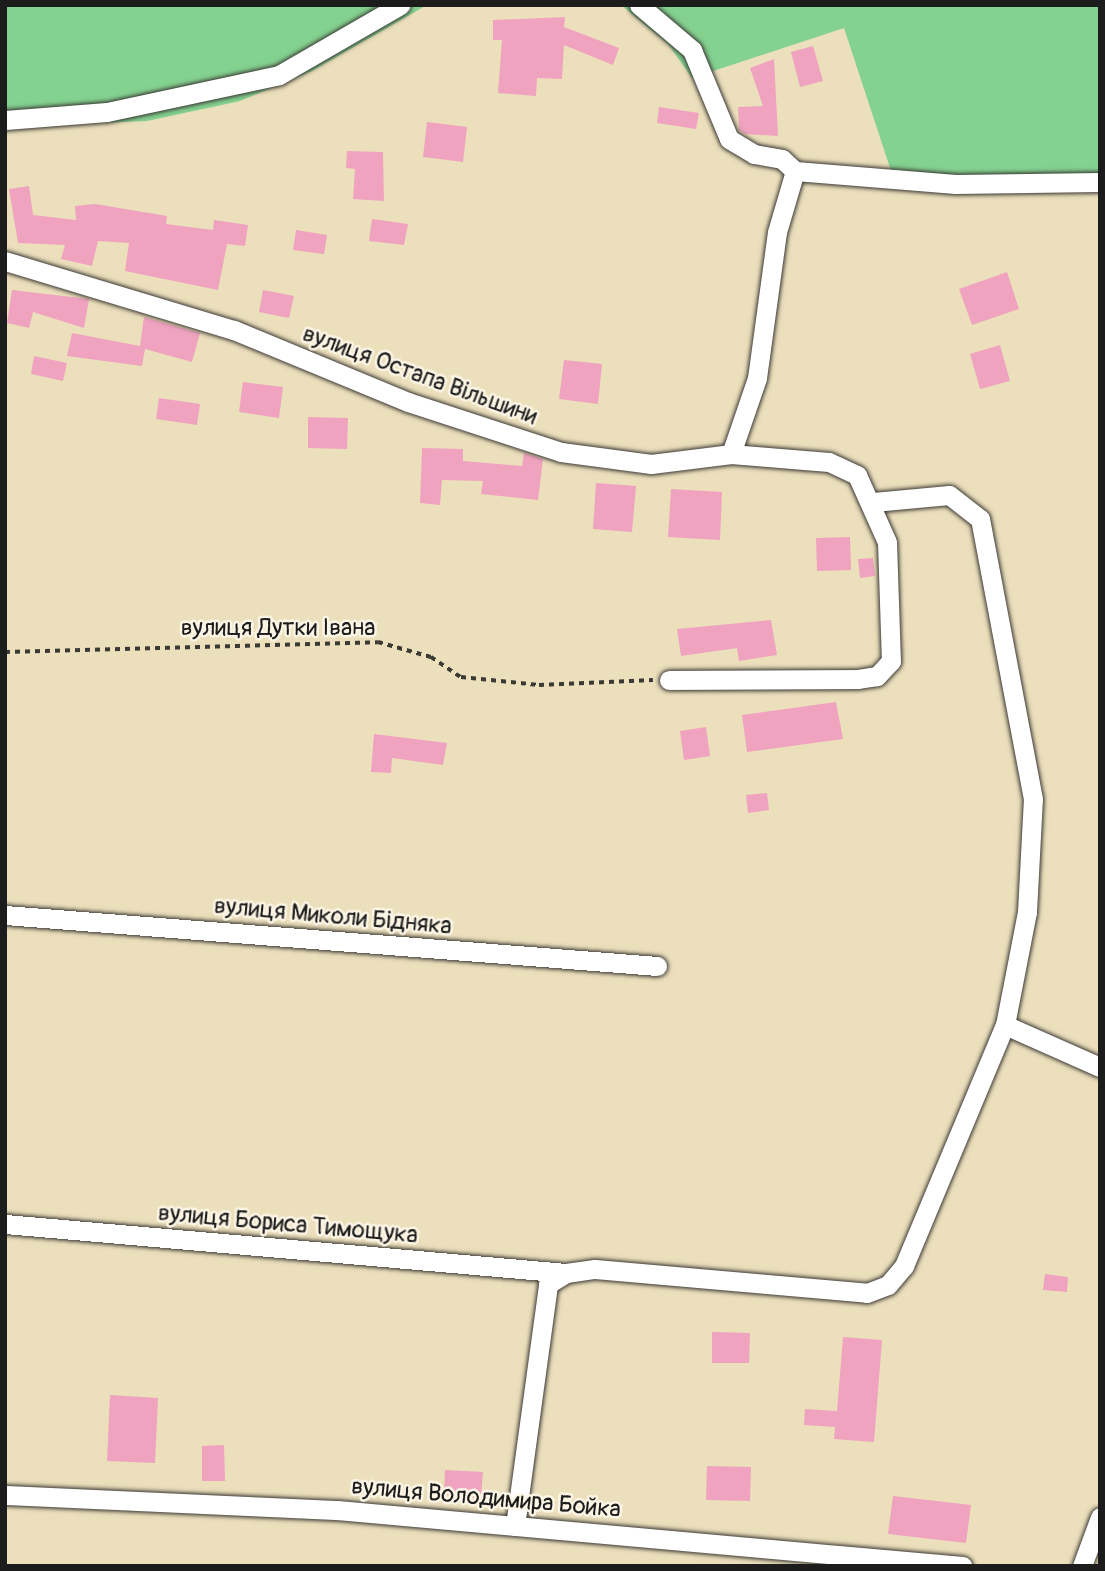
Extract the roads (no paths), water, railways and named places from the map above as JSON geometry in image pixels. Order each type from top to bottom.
[{"type":"street","points":[[5,120],[107,112],[279,75],[400,5]]},
{"type":"street","points":[[639,5],[692,50],[729,139],[754,154],[782,159],[795,171],[954,184],[1100,182]]},
{"type":"street","points":[[731,454],[757,378],[777,232],[795,171]]},
{"type":"street","name":"вулиця Остапа Вільшини","points":[[5,261],[234,330],[408,402],[561,452],[651,464],[731,454],[829,462],[857,475],[873,502]]},
{"type":"street","name":"вулиця Бориса Тимощука","points":[[5,1224],[566,1273],[596,1269],[867,1293],[888,1285],[904,1266],[1005,1025],[1027,912],[1033,799],[980,519],[949,495],[873,502]]},
{"type":"street","points":[[670,680],[877,676],[891,661],[893,601],[887,542],[873,502]]},
{"type":"street","name":"вулиця Миколи Бідняка","points":[[5,915],[657,966]]},
{"type":"street","points":[[1005,1025],[1100,1067]]},
{"type":"street","points":[[514,1525],[548,1284],[566,1273]]},
{"type":"street","name":"вулиця Володимира Бойка","points":[[5,1495],[337,1510],[962,1566]]},
{"type":"street","points":[[1082,1566],[1100,1517]]}]
